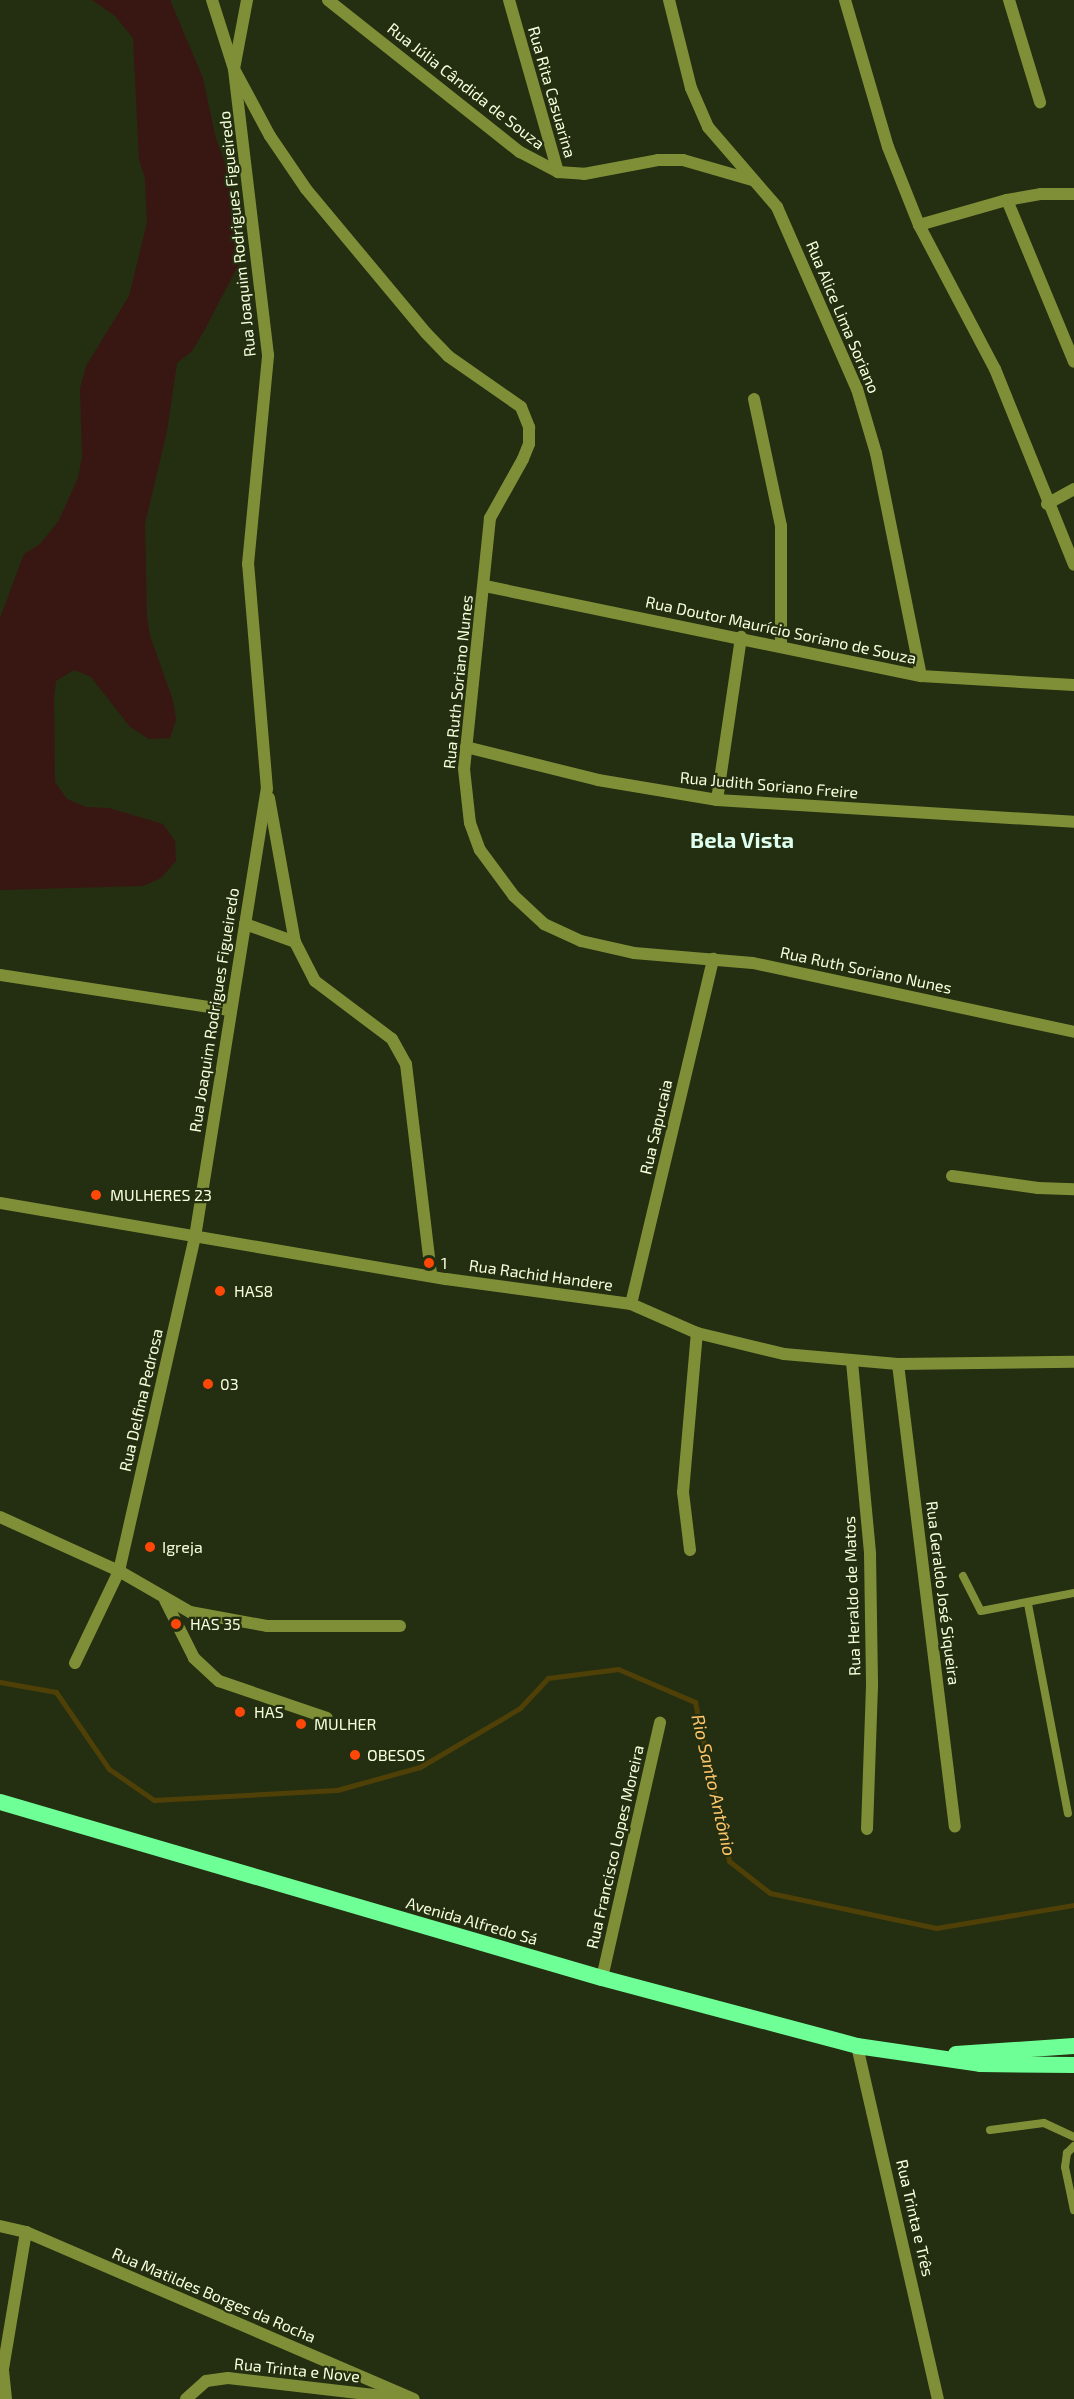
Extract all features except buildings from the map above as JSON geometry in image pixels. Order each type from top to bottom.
[{"type":"highway","name":"Avenida Alfredo Sá","points":[[0,1802],[602,1978],[857,2046],[938,2056],[980,2064],[1074,2065]]},
{"type":"highway","name":"Avenida Alfredo Sá","points":[[938,2056],[1074,2046]]},
{"type":"street","name":"Rua Ruth Soriano Nunes","points":[[212,0],[234,69],[270,136],[306,189],[426,333],[448,356],[521,406],[529,427],[529,444],[490,518],[485,586],[466,747],[465,799],[480,850],[514,896],[544,924],[581,941],[634,953],[713,959],[837,979],[1074,1032]]},
{"type":"street","points":[[234,69],[247,0]]},
{"type":"street","name":"Rua Júlia Cândida de Souza","points":[[328,0],[520,152],[558,172]]},
{"type":"street","name":"Rua Rita Casuarina","points":[[509,0],[558,172],[584,174],[658,160],[683,160],[756,182]]},
{"type":"street","name":"Rua Alice Lima Soriano","points":[[669,0],[691,88],[708,127],[777,207],[857,389],[876,453],[921,676]]},
{"type":"street","points":[[845,0],[888,147],[919,225],[995,369],[1047,504],[1074,565]]},
{"type":"street","points":[[1009,0],[1040,102]]},
{"type":"street","name":"Rua Joaquim Rodrigues Figueiredo","points":[[234,69],[268,355],[248,564],[267,789],[295,942],[315,981],[392,1039],[406,1064],[431,1274]]},
{"type":"street","points":[[919,225],[1006,200],[1041,194],[1074,194]]},
{"type":"street","points":[[1006,200],[1074,362]]},
{"type":"street","points":[[754,399],[781,526],[781,646]]},
{"type":"street","points":[[1047,504],[1074,489]]},
{"type":"street","name":"Rua Doutor Maurício Soriano de Souza","points":[[485,586],[741,637],[921,676],[1074,686]]},
{"type":"street","points":[[717,800],[741,637]]},
{"type":"street","name":"Rua Judith Soriano Freire","points":[[466,747],[598,780],[717,800],[1074,822]]},
{"type":"street","name":"Rua Joaquim Rodrigues Figueiredo","points":[[195,1237],[229,1010],[267,789]]},
{"type":"street","points":[[245,924],[295,942]]},
{"type":"street","name":"Rua Sapucaia","points":[[632,1304],[713,959]]},
{"type":"street","points":[[0,975],[229,1010]]},
{"type":"street","points":[[952,1176],[1038,1188],[1074,1189]]},
{"type":"street","name":"Rua Rachid Handere","points":[[0,1203],[195,1237],[632,1304],[697,1334],[784,1354],[852,1362],[898,1364],[1074,1362]]},
{"type":"street","name":"Rua Delfina Pedrosa","points":[[75,1663],[119,1571],[195,1237]]},
{"type":"street","points":[[690,1550],[683,1481],[697,1334]]},
{"type":"street","name":"Rua Heraldo de Matos","points":[[852,1362],[870,1554],[872,1686],[867,1829]]},
{"type":"street","name":"Rua Geraldo José Siqueira","points":[[898,1364],[955,1827]]},
{"type":"street","points":[[0,1517],[119,1571],[165,1600],[190,1612],[267,1626],[400,1626]]},
{"type":"street","points":[[165,1600],[194,1658],[219,1682],[327,1718]]},
{"type":"street","name":"Rua Francisco Lopes Moreira","points":[[602,1978],[660,1723]]},
{"type":"street","name":"Rua Trinta e Três","points":[[857,2046],[938,2399]]},
{"type":"street","name":"Rua Matildes Borges da Rocha","points":[[0,2226],[26,2232],[412,2399]]},
{"type":"street","points":[[6,2399],[3,2368],[26,2232]]},
{"type":"street","name":"Rua Trinta e Nove","points":[[186,2399],[206,2381],[228,2378],[412,2399]]},
{"type":"lane","points":[[963,1576],[981,1611],[1028,1604],[1074,1593]]},
{"type":"lane","points":[[1028,1604],[1068,1813]]},
{"type":"lane","points":[[990,2130],[1044,2123],[1074,2137]]},
{"type":"lane","points":[[1074,2146],[1067,2153],[1065,2167],[1074,2210]]},
{"type":"shaded area","points":[[92,0],[170,0],[203,78],[216,139],[230,177],[242,258],[192,351],[177,363],[167,431],[145,524],[147,616],[150,636],[173,700],[176,720],[170,738],[149,739],[130,727],[91,677],[74,670],[56,681],[54,700],[55,782],[67,799],[86,807],[109,808],[163,824],[175,841],[176,861],[161,878],[143,886],[0,890],[0,618],[24,554],[40,544],[58,522],[78,478],[82,457],[80,389],[86,366],[129,296],[147,223],[145,178],[139,160],[133,38],[115,16]]},
{"type":"waterway","name":"Rio Santo Antônio","points":[[0,1682],[56,1692],[109,1769],[154,1800],[337,1790],[420,1767],[520,1708],[548,1678],[618,1669],[695,1702],[729,1861],[770,1893],[936,1928],[1074,1905]]},
{"type":"place","name":"MULHERES 23","points":[[96,1195]]},
{"type":"place","name":"1","points":[[429,1263]]},
{"type":"place","name":"HAS8","points":[[220,1291]]},
{"type":"place","name":"03","points":[[208,1384]]},
{"type":"place","name":"Igreja","points":[[150,1547]]},
{"type":"place","name":"HAS 35","points":[[176,1624]]},
{"type":"place","name":"HAS","points":[[240,1712]]},
{"type":"place","name":"MULHER","points":[[301,1724]]},
{"type":"place","name":"OBESOS","points":[[355,1755]]},
{"type":"district","name":"Bela Vista","points":[[742,840]]}]
